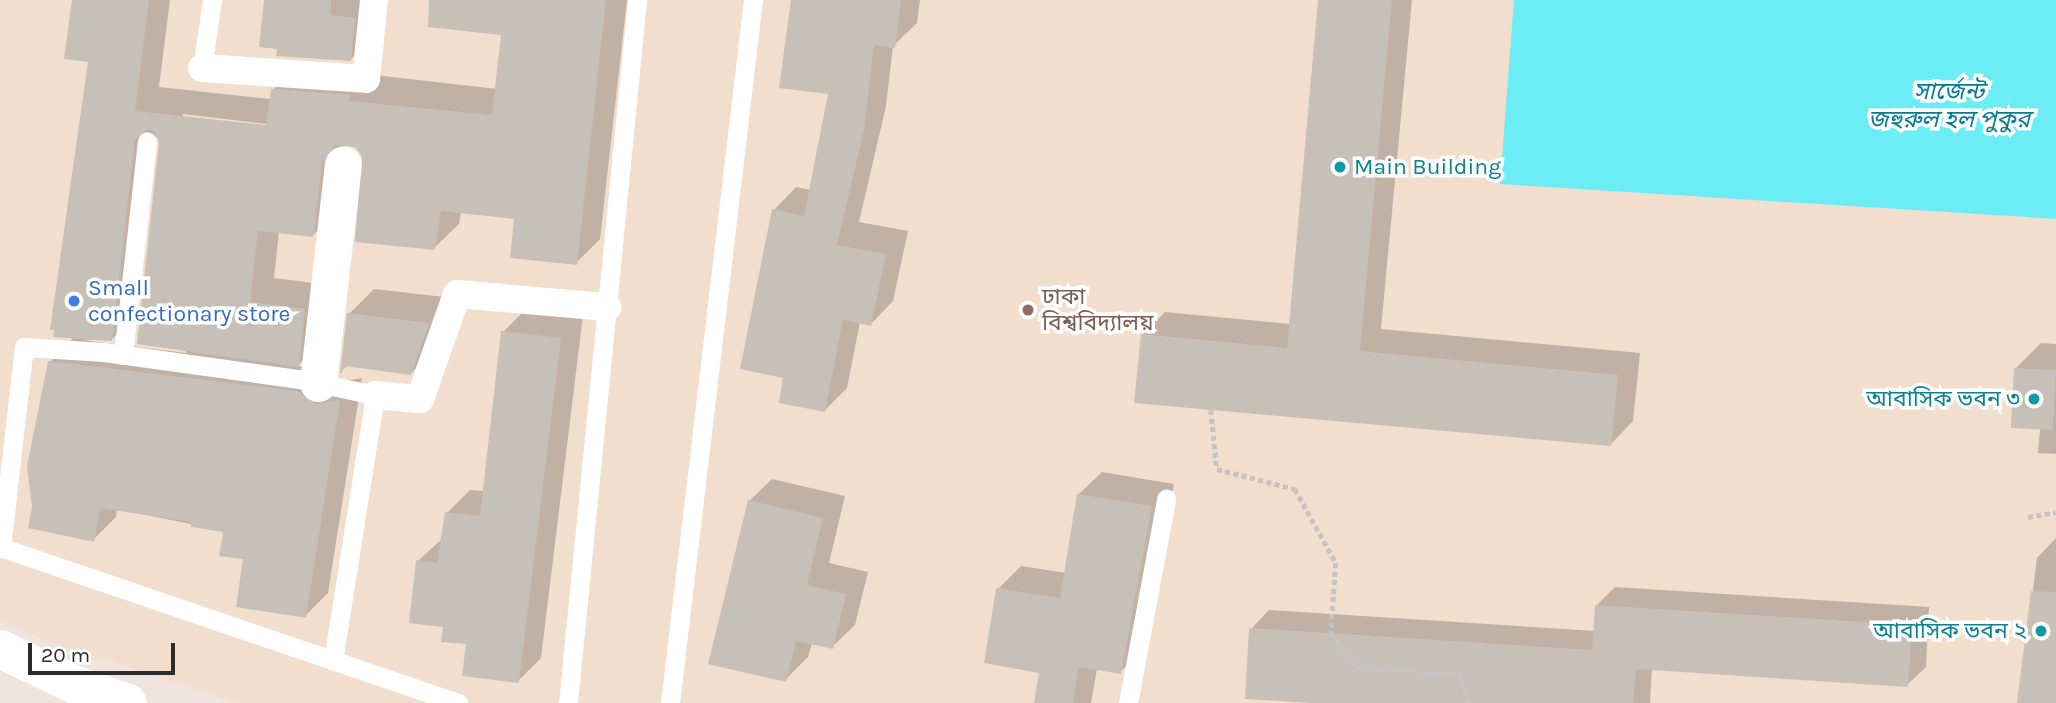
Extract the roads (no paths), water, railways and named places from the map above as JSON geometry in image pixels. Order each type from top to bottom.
[{"type":"main road","points":[[0,649],[73,684],[128,703]]},
{"type":"street","points":[[202,68],[366,79],[374,0]]},
{"type":"street","points":[[317,383],[343,164]]},
{"type":"street","points":[[376,395],[420,399],[457,294],[607,307]]},
{"type":"lane","points":[[202,68],[212,0]]},
{"type":"lane","points":[[568,703],[637,0]]},
{"type":"lane","points":[[670,703],[753,0]]},
{"type":"lane","points":[[123,355],[147,141]]},
{"type":"lane","points":[[333,661],[376,395],[317,383],[123,355],[24,348],[1,548],[333,661],[458,703]]},
{"type":"lane","points":[[1128,703],[1166,499]]},
{"type":"water","name":"সার্জেন্ট জহুরুল হল পুকুর","points":[[1514,0],[2056,0],[2056,219],[1500,184]]},
{"type":"place","name":"Main Building","points":[[1340,167]]},
{"type":"place","name":"Small confectionary store","points":[[74,301]]},
{"type":"place","name":"ঢাকা বিশ্ববিদ্যালয়","points":[[1028,310]]},
{"type":"place","name":"আবাসিক ভবন ৩","points":[[2034,399]]},
{"type":"place","name":"আবাসিক ভবন ২","points":[[2041,631]]}]
